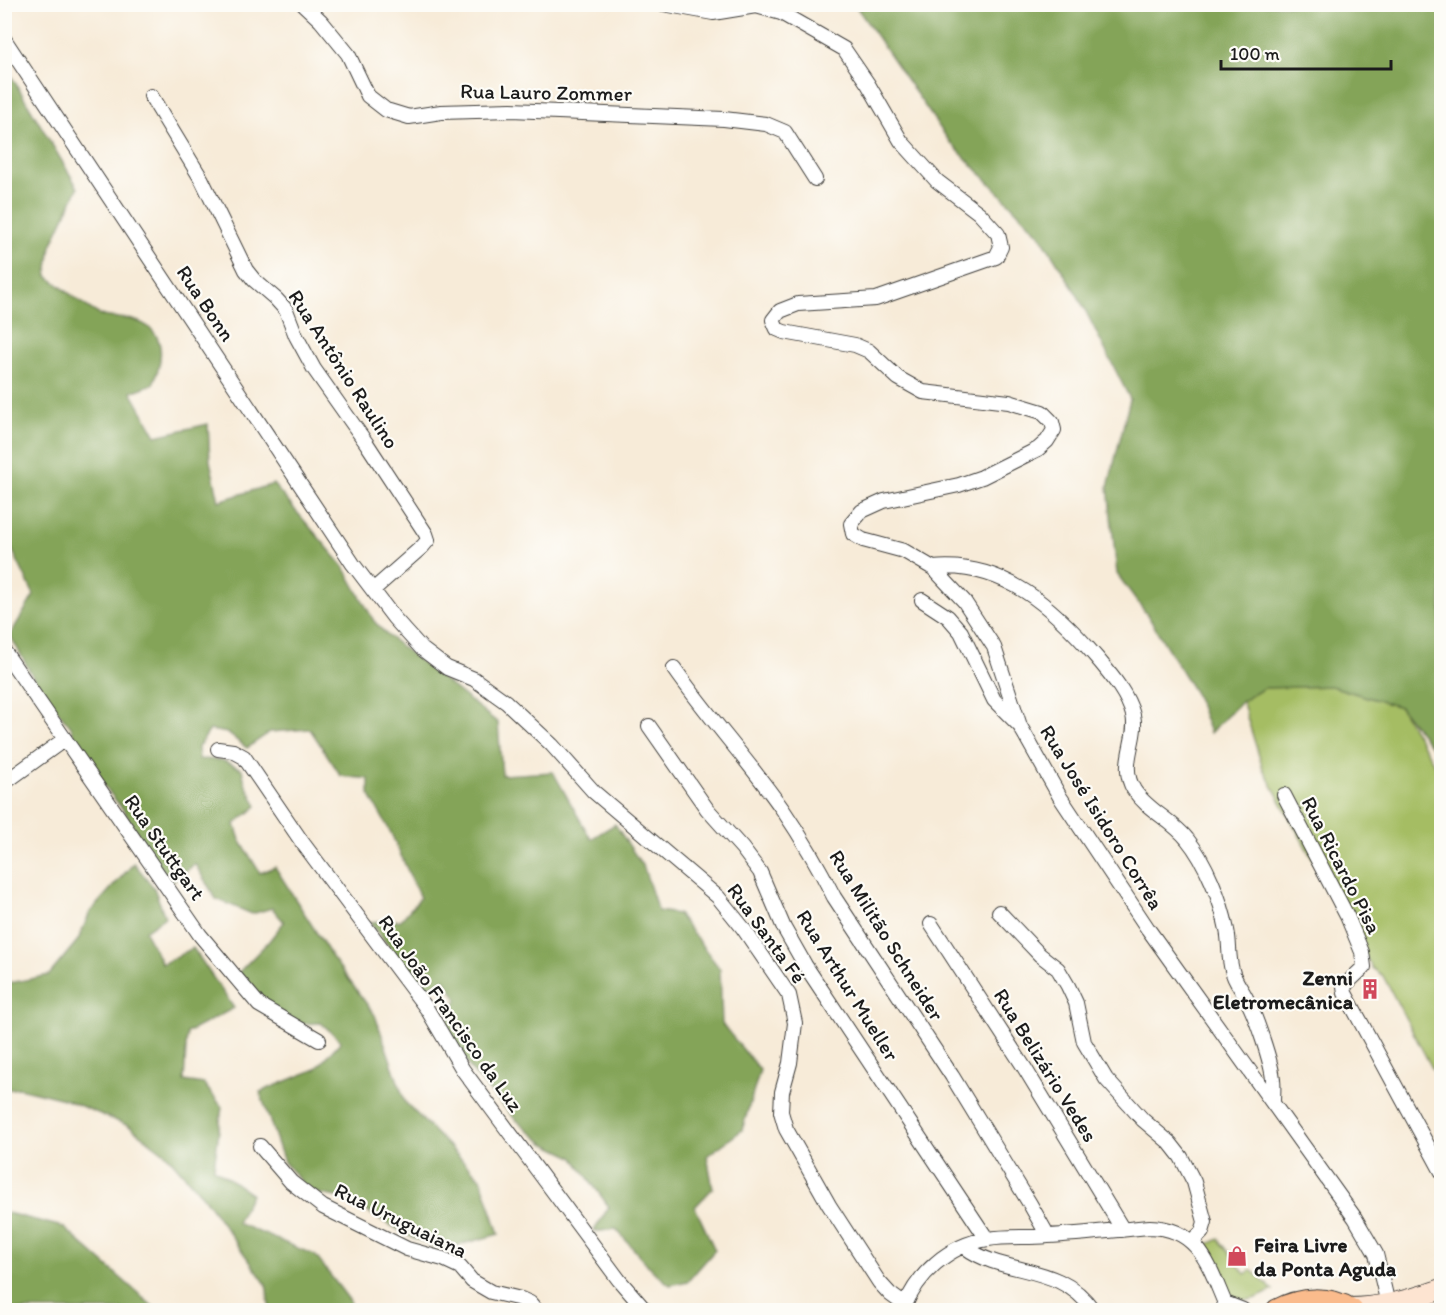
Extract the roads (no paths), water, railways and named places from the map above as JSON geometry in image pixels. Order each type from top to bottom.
[{"type":"main road","points":[[1277,1311],[1309,1299],[1334,1303],[1350,1309],[1388,1304],[1407,1301],[1442,1289]]},
{"type":"street","name":"Rua Lauro Zommer","points":[[303,4],[321,21],[348,54],[368,96],[386,110],[409,117],[441,112],[511,110],[724,119],[766,124],[785,132],[815,179]]},
{"type":"street","name":"Rua José Isidoro Corrêa","points":[[663,4],[713,13],[756,5],[781,13],[844,49],[868,84],[901,141],[937,181],[979,213],[998,234],[1002,247],[996,257],[876,299],[798,304],[780,311],[773,321],[777,328],[784,332],[855,345],[869,351],[898,378],[923,392],[1009,402],[1042,412],[1052,422],[1054,430],[1038,449],[982,477],[959,485],[884,501],[862,511],[851,524],[853,534],[863,540],[904,551],[933,568],[964,600],[994,647],[1020,726],[1060,797],[1148,929],[1354,1218],[1376,1254],[1388,1304]]},
{"type":"street","name":"Rua Bonn","points":[[4,39],[353,564],[374,590]]},
{"type":"street","name":"Rua Antônio Raulino","points":[[151,96],[202,180],[246,270],[286,310],[296,336],[314,369],[426,534],[428,540],[423,546],[374,590]]},
{"type":"street","points":[[933,568],[952,566],[989,574],[1034,595],[1066,624],[1114,678],[1130,704],[1134,719],[1129,755],[1130,782],[1141,800],[1170,821],[1187,839],[1210,876],[1227,930],[1232,972],[1247,999],[1273,1078],[1273,1103]]},
{"type":"street","name":"Rua Santa Fé","points":[[374,590],[394,618],[422,649],[447,668],[474,679],[506,702],[552,745],[594,792],[718,897],[742,928],[789,995],[795,1023],[790,1063],[782,1092],[781,1112],[786,1129],[829,1205],[879,1282],[904,1308]]},
{"type":"street","points":[[922,600],[948,617],[961,632],[994,700],[1020,726]]},
{"type":"street","name":"Rua Stuttgart","points":[[4,651],[200,935],[259,1005],[319,1040]]},
{"type":"street","name":"Rua Militão Schneider","points":[[674,668],[696,700],[783,810],[834,897],[952,1076],[1048,1236]]},
{"type":"street","name":"Rua Arthur Mueller","points":[[649,726],[707,809],[760,872],[784,928],[805,965],[987,1239]]},
{"type":"street","points":[[4,783],[65,740]]},
{"type":"street","name":"Rua João Francisco da Luz","points":[[218,749],[233,751],[244,757],[302,842],[427,1009],[463,1070],[619,1280],[640,1302],[645,1311]]},
{"type":"street","name":"Rua Ricardo Pisa","points":[[1284,795],[1347,916],[1362,952],[1364,968],[1344,986],[1345,993],[1442,1172]]},
{"type":"street","points":[[999,912],[1040,955],[1058,969],[1076,1003],[1084,1042],[1106,1078],[1181,1157],[1194,1182],[1205,1222],[1202,1232],[1192,1242]]},
{"type":"street","name":"Rua Belizário Vedes","points":[[932,924],[1024,1067],[1123,1230]]},
{"type":"street","name":"Rua Uruguaiana","points":[[260,1146],[291,1182],[323,1206],[407,1249],[443,1259],[460,1267],[472,1281],[482,1287],[491,1292],[521,1299],[536,1311]]},
{"type":"street","points":[[904,1308],[917,1282],[927,1270],[944,1257],[987,1239],[1164,1227],[1178,1232],[1192,1242],[1203,1254],[1227,1307],[1243,1311]]},
{"type":"street","points":[[965,1247],[976,1255],[1048,1276],[1070,1287],[1093,1311]]},
{"type":"place","name":"Zenni Eletromecânica","points":[[1370,989]]},
{"type":"place","name":"Feira Livre da Ponta Aguda","points":[[1237,1256]]}]
